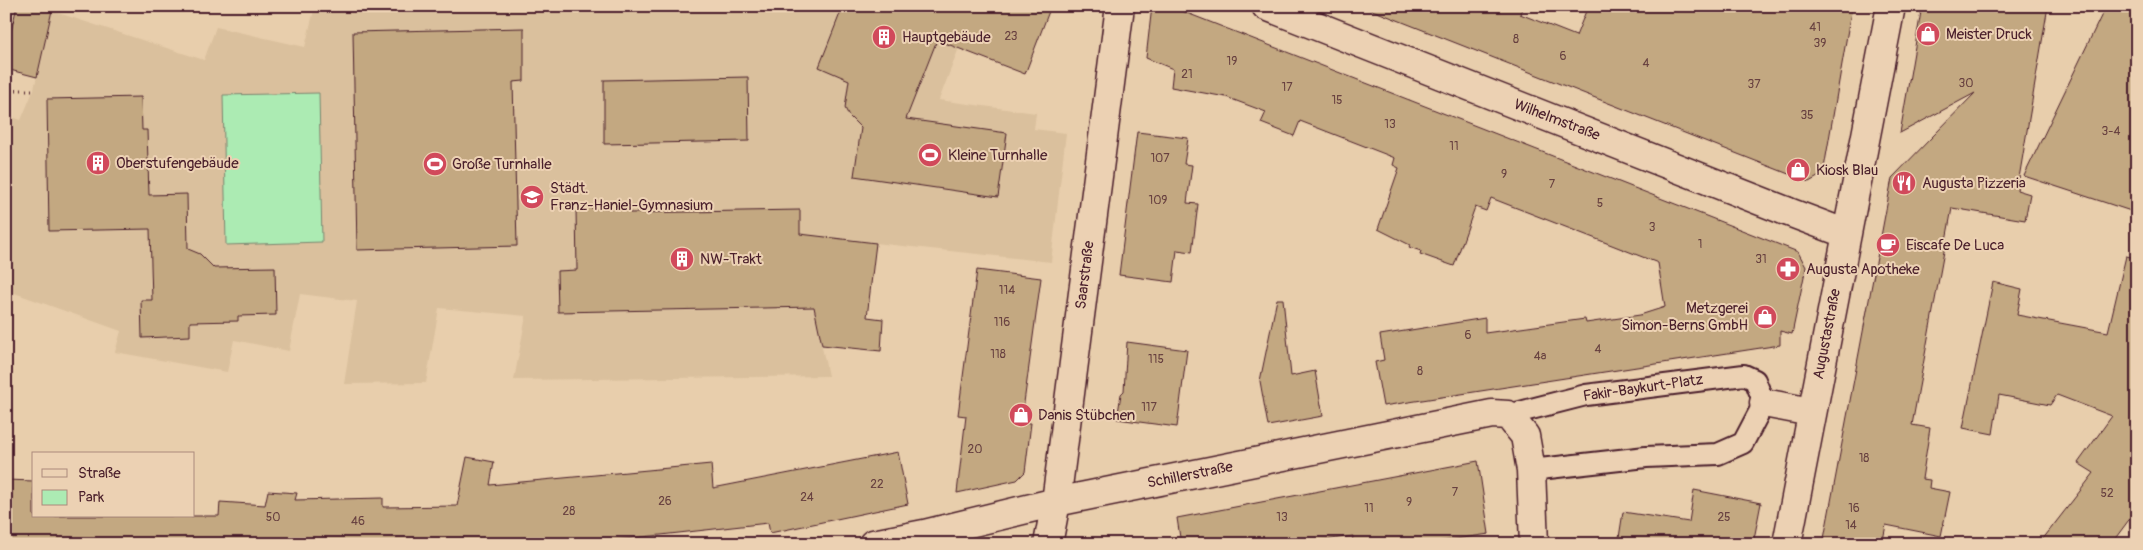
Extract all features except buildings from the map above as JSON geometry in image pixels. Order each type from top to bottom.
[{"type":"street","name":"Saarstraße","points":[[1048,544],[1056,502],[1120,6]]},
{"type":"street","name":"Wilhelmstraße","points":[[1266,6],[1847,234]]},
{"type":"street","name":"Augustastraße","points":[[1786,544],[1891,6]]},
{"type":"street","points":[[1764,403],[1811,412]]},
{"type":"street","name":"Schillerstraße","points":[[873,544],[924,534],[1056,502],[1492,414],[1508,416]]},
{"type":"street","points":[[1508,416],[1525,436],[1531,470],[1534,544]]},
{"type":"lane","name":"Fakir-Baykurt-Platz","points":[[1508,416],[1586,395],[1744,375],[1755,380],[1764,403]]},
{"type":"lane","points":[[1531,470],[1646,458],[1718,454],[1743,443],[1764,403]]},
{"type":"path","points":[[6,90],[34,90]]},
{"type":"shaded area","name":"Städt. Franz-Haniel-Gymnasium","points":[[315,6],[975,6],[939,100],[1036,113],[1034,129],[1066,133],[1051,262],[828,238],[818,328],[828,376],[514,380],[526,316],[439,308],[426,383],[344,384],[357,301],[300,294],[289,351],[234,340],[227,372],[115,352],[121,331],[6,290],[6,115],[21,120],[34,89],[52,11],[204,60],[216,27],[305,47]]},
{"type":"green space","points":[[319,93],[322,242],[226,245],[223,95]]},
{"type":"place","name":"Meister Druck","points":[[1928,34]]},
{"type":"place","name":"Hauptgebäude","points":[[884,37]]},
{"type":"place","name":"Kleine Turnhalle","points":[[930,155]]},
{"type":"place","name":"Oberstufengebäude","points":[[98,163]]},
{"type":"place","name":"Große Turnhalle","points":[[435,164]]},
{"type":"place","name":"Kiosk Blau","points":[[1798,170]]},
{"type":"place","name":"Augusta Pizzeria","points":[[1904,183]]},
{"type":"place","name":"Städt. Franz-Haniel-Gymnasium","points":[[532,197]]},
{"type":"place","name":"Eiscafe De Luca","points":[[1888,245]]},
{"type":"place","name":"NW-Trakt","points":[[682,259]]},
{"type":"place","name":"Augusta Apotheke","points":[[1788,269]]},
{"type":"place","name":"Metzgerei Simon-Berns GmbH","points":[[1765,317]]},
{"type":"place","name":"Danis Stübchen","points":[[1021,415]]}]
